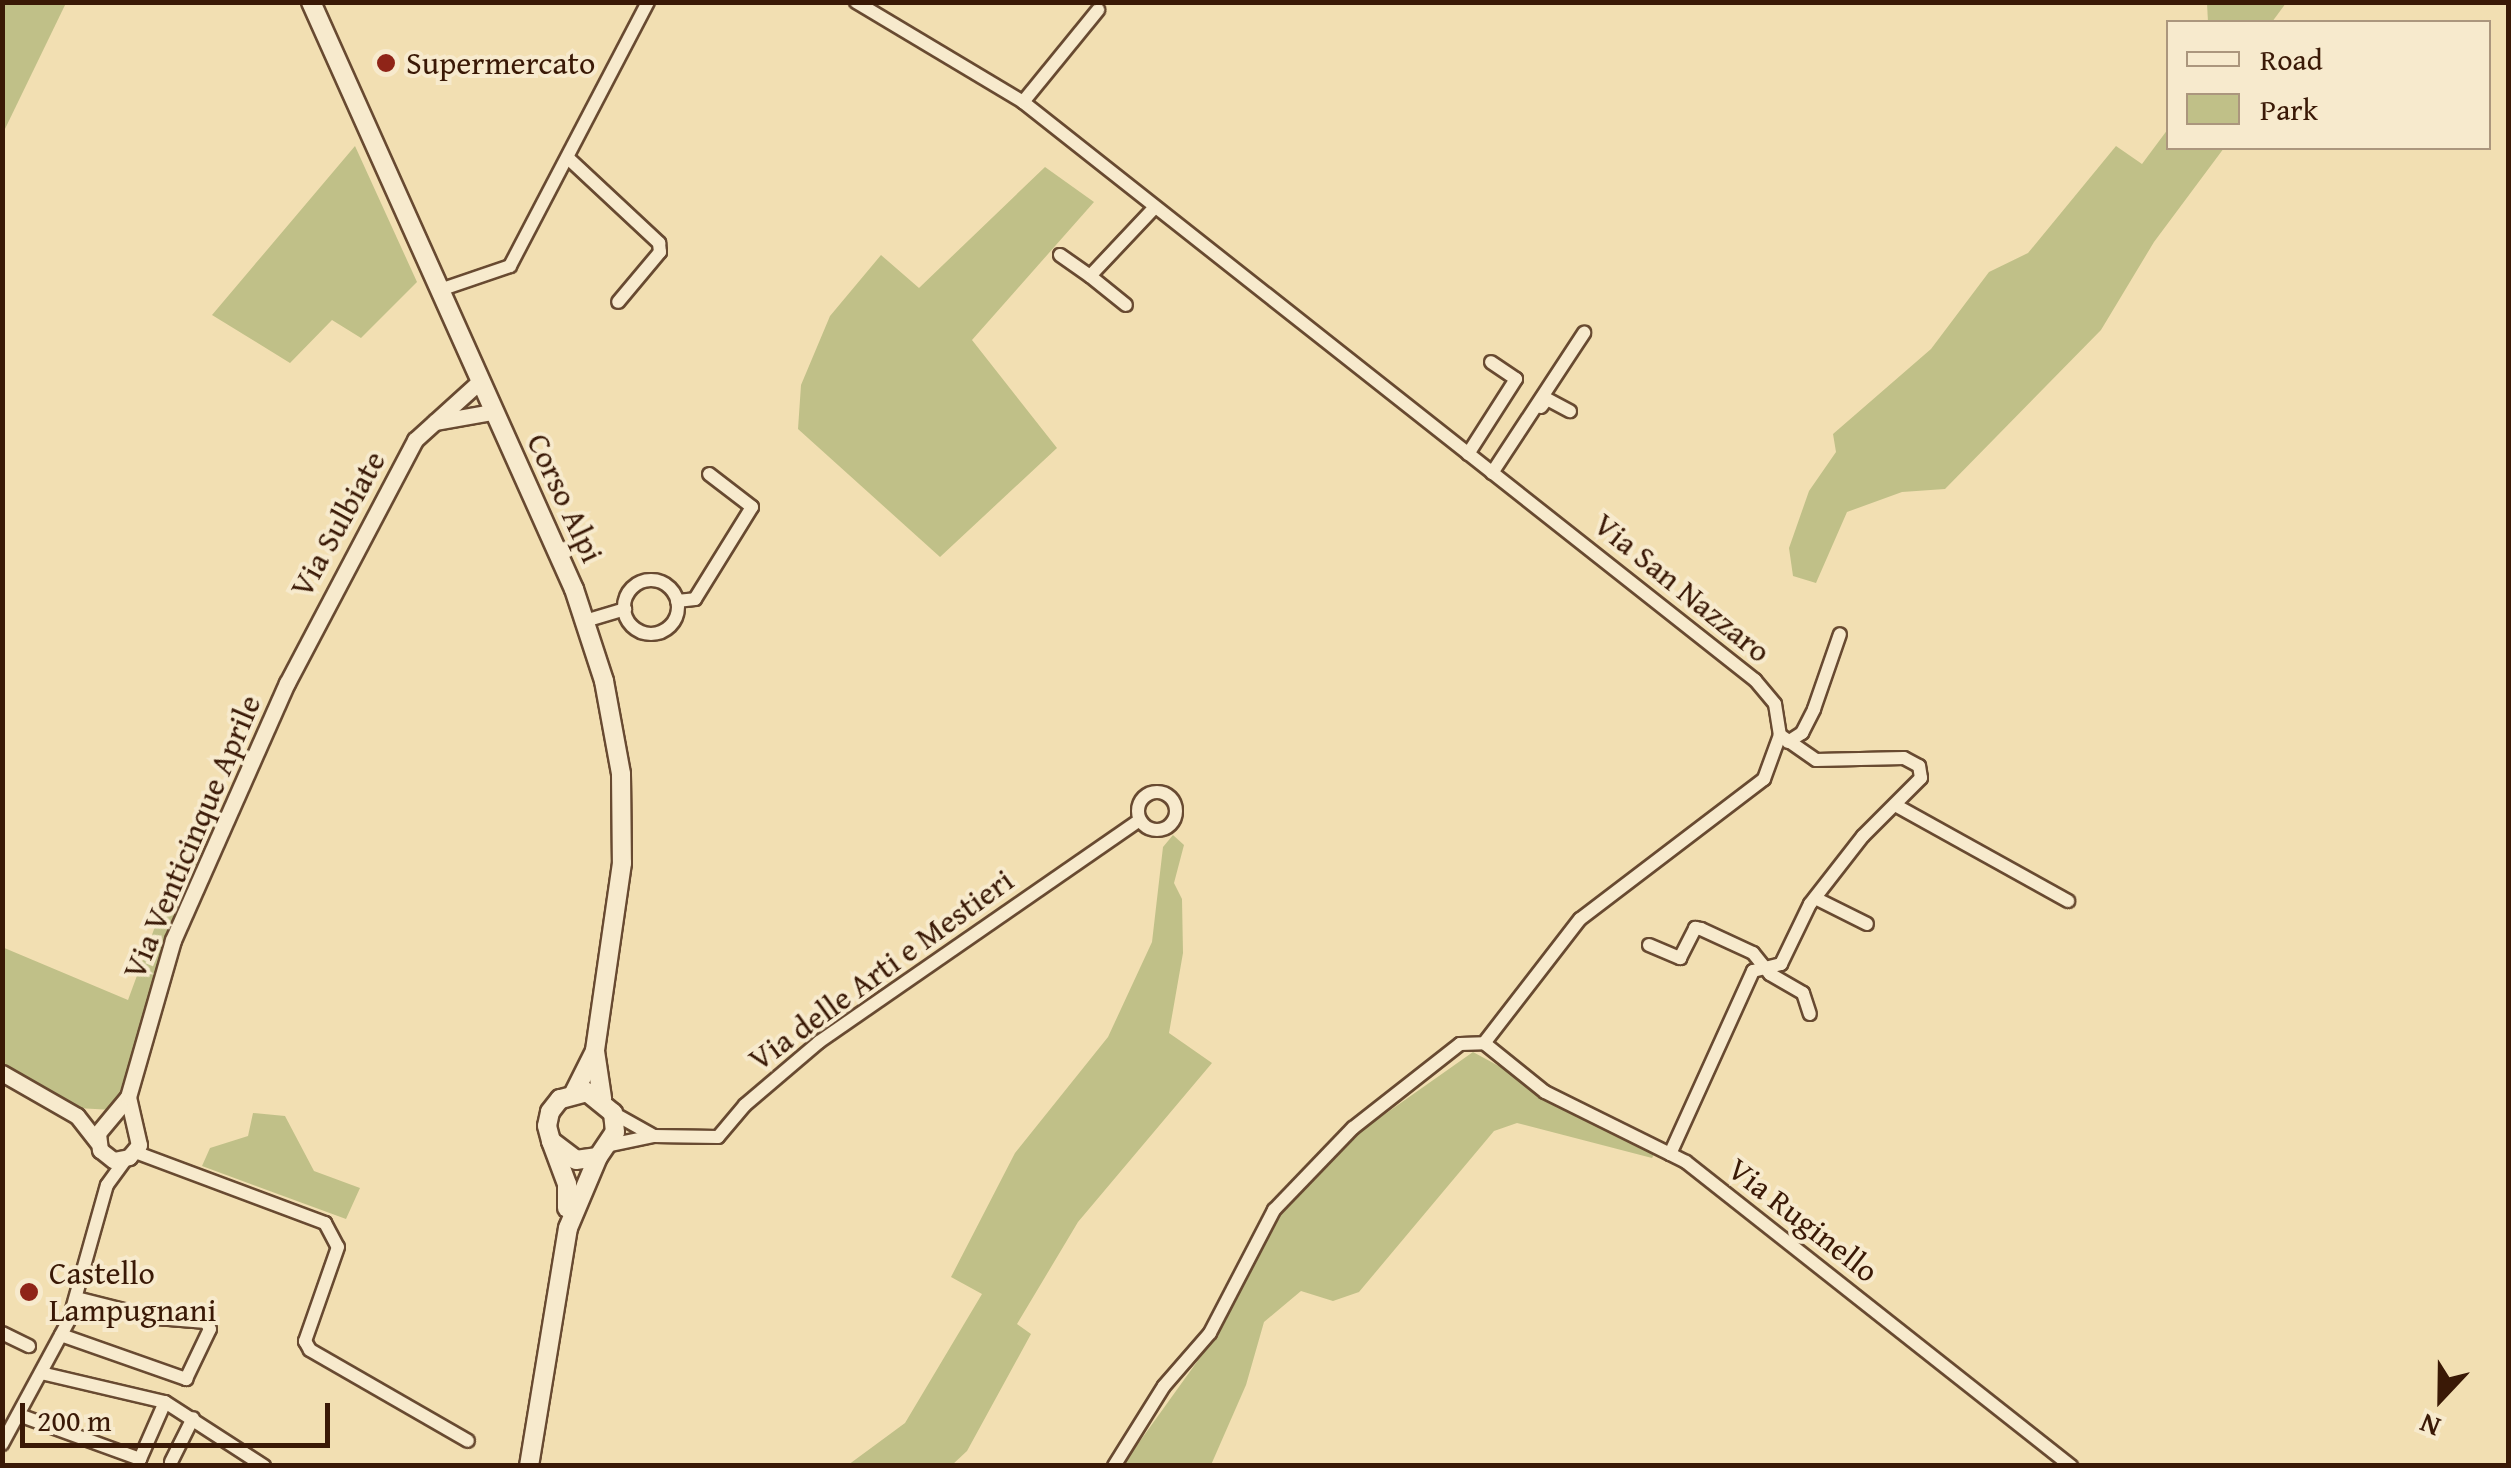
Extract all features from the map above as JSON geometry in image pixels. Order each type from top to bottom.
[{"type":"main road","name":"Corso Alpi","points":[[311,2],[585,621],[612,715],[623,799],[618,908],[596,1051],[574,1092]]},
{"type":"main road","name":"Corso Alpi","points":[[596,1051],[608,1106]]},
{"type":"main road","points":[[529,1466],[568,1228],[567,1184],[550,1141],[550,1112],[574,1092],[608,1106],[604,1151],[568,1228]]},
{"type":"main road","points":[[550,1141],[576,1160],[604,1151]]},
{"type":"street","points":[[440,290],[510,266],[648,2]]},
{"type":"street","name":"Via San Nazzaro","points":[[856,2],[1023,102],[1755,680],[1775,704],[1784,738]]},
{"type":"street","points":[[876,14],[886,2]]},
{"type":"street","points":[[1023,102],[1098,10]]},
{"type":"street","points":[[568,158],[659,243],[660,252],[618,302]]},
{"type":"street","points":[[1090,276],[1154,208]]},
{"type":"street","points":[[1060,255],[1126,305]]},
{"type":"street","points":[[1494,475],[1584,332]]},
{"type":"street","points":[[1468,454],[1516,379],[1491,362]]},
{"type":"street","name":"Via Sulbiate","points":[[298,659],[415,440],[479,382]]},
{"type":"street","points":[[1494,475],[1547,399],[1570,411]]},
{"type":"street","points":[[436,422],[492,412]]},
{"type":"street","points":[[678,601],[695,598],[752,507],[709,474]]},
{"type":"street","points":[[648,581],[666,585],[678,601],[675,620],[650,634],[632,626],[624,609],[630,590],[648,581]]},
{"type":"street","points":[[585,621],[624,609]]},
{"type":"street","points":[[1114,1466],[1144,1416],[1210,1333],[1261,1229],[1303,1178],[1353,1128],[1460,1044],[1484,1042],[1580,919],[1764,779],[1784,738],[1802,733],[1840,634]]},
{"type":"street","name":"Via Venticinque Aprile","points":[[99,1147],[109,1120],[128,1097],[173,940],[298,659]]},
{"type":"street","points":[[1670,1154],[1749,977],[1781,964],[1810,906],[1921,778],[1913,760],[1827,762],[1806,757],[1784,738]]},
{"type":"street","points":[[1895,805],[2068,900]]},
{"type":"street","name":"Via delle Arti e Mestieri","points":[[604,1151],[654,1136],[718,1137],[745,1104],[820,1042],[1140,820]]},
{"type":"street","points":[[1810,906],[1868,924]]},
{"type":"street","points":[[1649,944],[1680,958],[1695,928],[1701,929],[1753,953],[1765,968],[1803,993],[1810,1014]]},
{"type":"street","name":"Via Ruginello","points":[[1484,1042],[1546,1092],[1670,1154],[2072,1466]]},
{"type":"street","points":[[2,1072],[78,1116],[128,1120],[138,1131]]},
{"type":"street","points":[[2,1444],[61,1335],[76,1298],[107,1185],[130,1155],[138,1131],[128,1097]]},
{"type":"street","name":"Via delle Arti e Mestieri","points":[[608,1106],[654,1136]]},
{"type":"street","points":[[78,1116],[99,1147],[107,1185]]},
{"type":"street","points":[[99,1147],[325,1224],[338,1247],[305,1341],[310,1350],[468,1441]]},
{"type":"street","points":[[61,1335],[186,1380],[210,1329],[206,1322],[156,1318],[76,1298]]},
{"type":"street","points":[[2,1333],[28,1346]]},
{"type":"street","points":[[41,1373],[165,1402],[264,1466]]},
{"type":"street","points":[[19,1415],[140,1459],[165,1402]]},
{"type":"street","points":[[171,1462],[192,1418]]},
{"type":"green space","points":[[2207,2],[2286,3],[2273,20],[2208,20]]},
{"type":"green space","points":[[2,3],[66,3],[3,133]]},
{"type":"green space","points":[[2166,132],[2166,150],[2223,150],[2154,242],[2101,330],[1945,489],[1902,492],[1847,512],[1816,583],[1793,576],[1789,548],[1809,491],[1836,452],[1833,434],[1931,349],[1989,272],[2028,253],[2116,146],[2142,164]]},
{"type":"green space","points":[[355,146],[417,282],[361,338],[332,320],[290,363],[212,315]]},
{"type":"green space","points":[[1045,167],[1094,202],[972,340],[1057,448],[940,557],[798,429],[801,385],[830,316],[881,255],[919,288]]},
{"type":"green space","points":[[1173,835],[1184,845],[1174,883],[1182,899],[1183,953],[1169,1033],[1212,1063],[1078,1222],[1017,1324],[1031,1334],[967,1451],[952,1465],[848,1465],[905,1423],[982,1294],[951,1277],[1015,1153],[1108,1037],[1152,942],[1163,847]]},
{"type":"green space","points":[[181,856],[197,861],[195,873],[181,900],[114,1110],[76,1108],[3,1067],[2,947],[128,1000]]},
{"type":"green space","points":[[1473,1052],[1656,1151],[1652,1158],[1517,1123],[1494,1131],[1359,1292],[1333,1301],[1301,1291],[1264,1322],[1246,1385],[1211,1465],[1122,1466],[1222,1327],[1254,1253],[1280,1215],[1358,1133]]},
{"type":"green space","points":[[253,1113],[285,1116],[314,1171],[360,1188],[346,1219],[202,1166],[210,1148],[248,1136]]},
{"type":"place","name":"Supermercato","points":[[386,63]]},
{"type":"place","name":"Castello Lampugnani","points":[[29,1292]]}]
